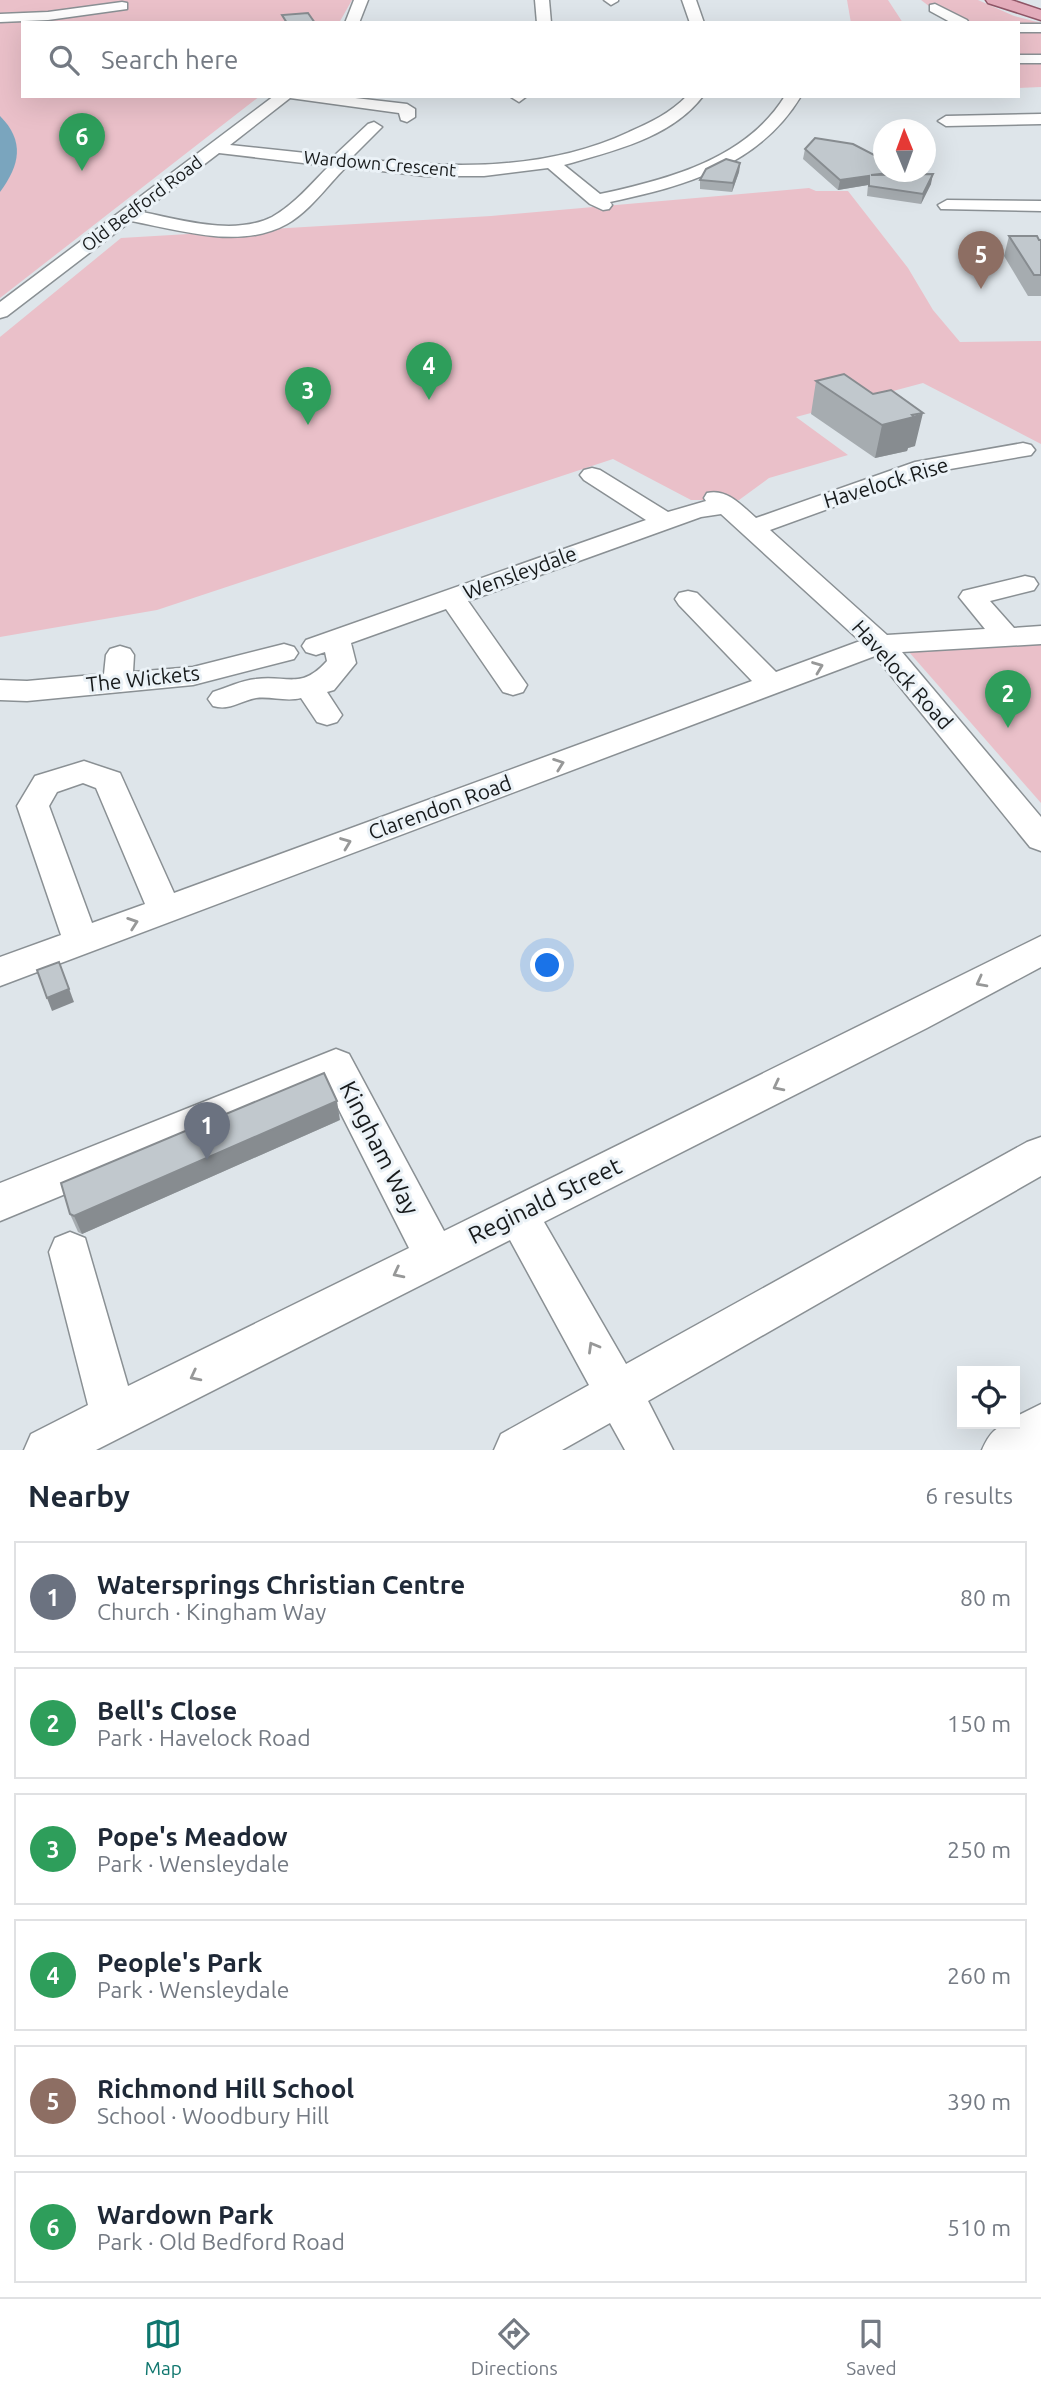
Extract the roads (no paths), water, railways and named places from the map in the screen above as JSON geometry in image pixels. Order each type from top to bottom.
[{"type":"main road","points":[[994,0],[1041,15]]},
{"type":"street","points":[[48,16],[64,9],[68,0]]},
{"type":"street","points":[[353,21],[361,0]]},
{"type":"street","points":[[541,0],[544,21]]},
{"type":"street","points":[[689,0],[696,21]]},
{"type":"street","points":[[0,18],[48,16],[122,6]]},
{"type":"street","points":[[935,8],[958,21]]},
{"type":"street","points":[[1020,28],[1041,27]]},
{"type":"street","points":[[1020,59],[1041,59]]},
{"type":"street","name":"Old Bedford Road","points":[[0,312],[281,98]]},
{"type":"street","points":[[314,98],[407,109],[407,117]]},
{"type":"street","name":"Wardown Crescent","points":[[215,148],[425,171],[484,171],[552,163],[640,135],[675,117],[694,98]]},
{"type":"street","points":[[552,163],[599,203],[717,164],[750,146],[774,128],[792,98]]},
{"type":"street","points":[[946,121],[1041,119]]},
{"type":"street","points":[[127,215],[211,228],[258,230],[283,219],[374,127]]},
{"type":"street","points":[[947,205],[1041,206]]},
{"type":"street","name":"Havelock Rise","points":[[753,528],[867,477],[917,462],[1023,450]]},
{"type":"street","points":[[592,475],[666,521]]},
{"type":"street","name":"Wensleydale","points":[[309,687],[324,683],[342,663],[326,642],[461,611],[666,521],[721,502]]},
{"type":"street","name":"Havelock Road","points":[[721,502],[880,644],[1041,839]]},
{"type":"street","points":[[1007,637],[972,597],[1025,584]]},
{"type":"street","points":[[688,599],[772,685]]},
{"type":"street","points":[[461,611],[513,685]]},
{"type":"street","name":"Clarendon Road","points":[[0,972],[880,644],[1041,635]]},
{"type":"street","name":"The Wickets","points":[[0,690],[27,691],[119,669],[193,676],[284,653]]},
{"type":"street","points":[[223,699],[256,688],[290,691],[309,687],[327,715]]},
{"type":"street","points":[[82,941],[33,806],[46,784],[84,772],[109,781],[164,912]]},
{"type":"street","name":"Reginald Street","points":[[47,1450],[914,1017],[1041,950]]},
{"type":"street","name":"Kingham Way","points":[[0,1202],[336,1065],[435,1255]]},
{"type":"street","points":[[517,1450],[1041,1155]]},
{"type":"street","points":[[518,1215],[650,1450]]},
{"type":"street","points":[[70,1252],[114,1417]]},
{"type":"street","points":[[1005,1450],[1041,1427]]},
{"type":"water","points":[[0,116],[13,135],[17,153],[12,172],[0,192]]},
{"type":"place","name":"Wardown Park","points":[[82,171]]},
{"type":"place","name":"Richmond Hill School","points":[[981,289]]},
{"type":"place","name":"People's Park","points":[[429,400]]},
{"type":"place","name":"Pope's Meadow","points":[[308,425]]},
{"type":"place","name":"Bell's Close","points":[[1008,728]]},
{"type":"place","name":"Watersprings Christian Centre","points":[[207,1160]]}]
